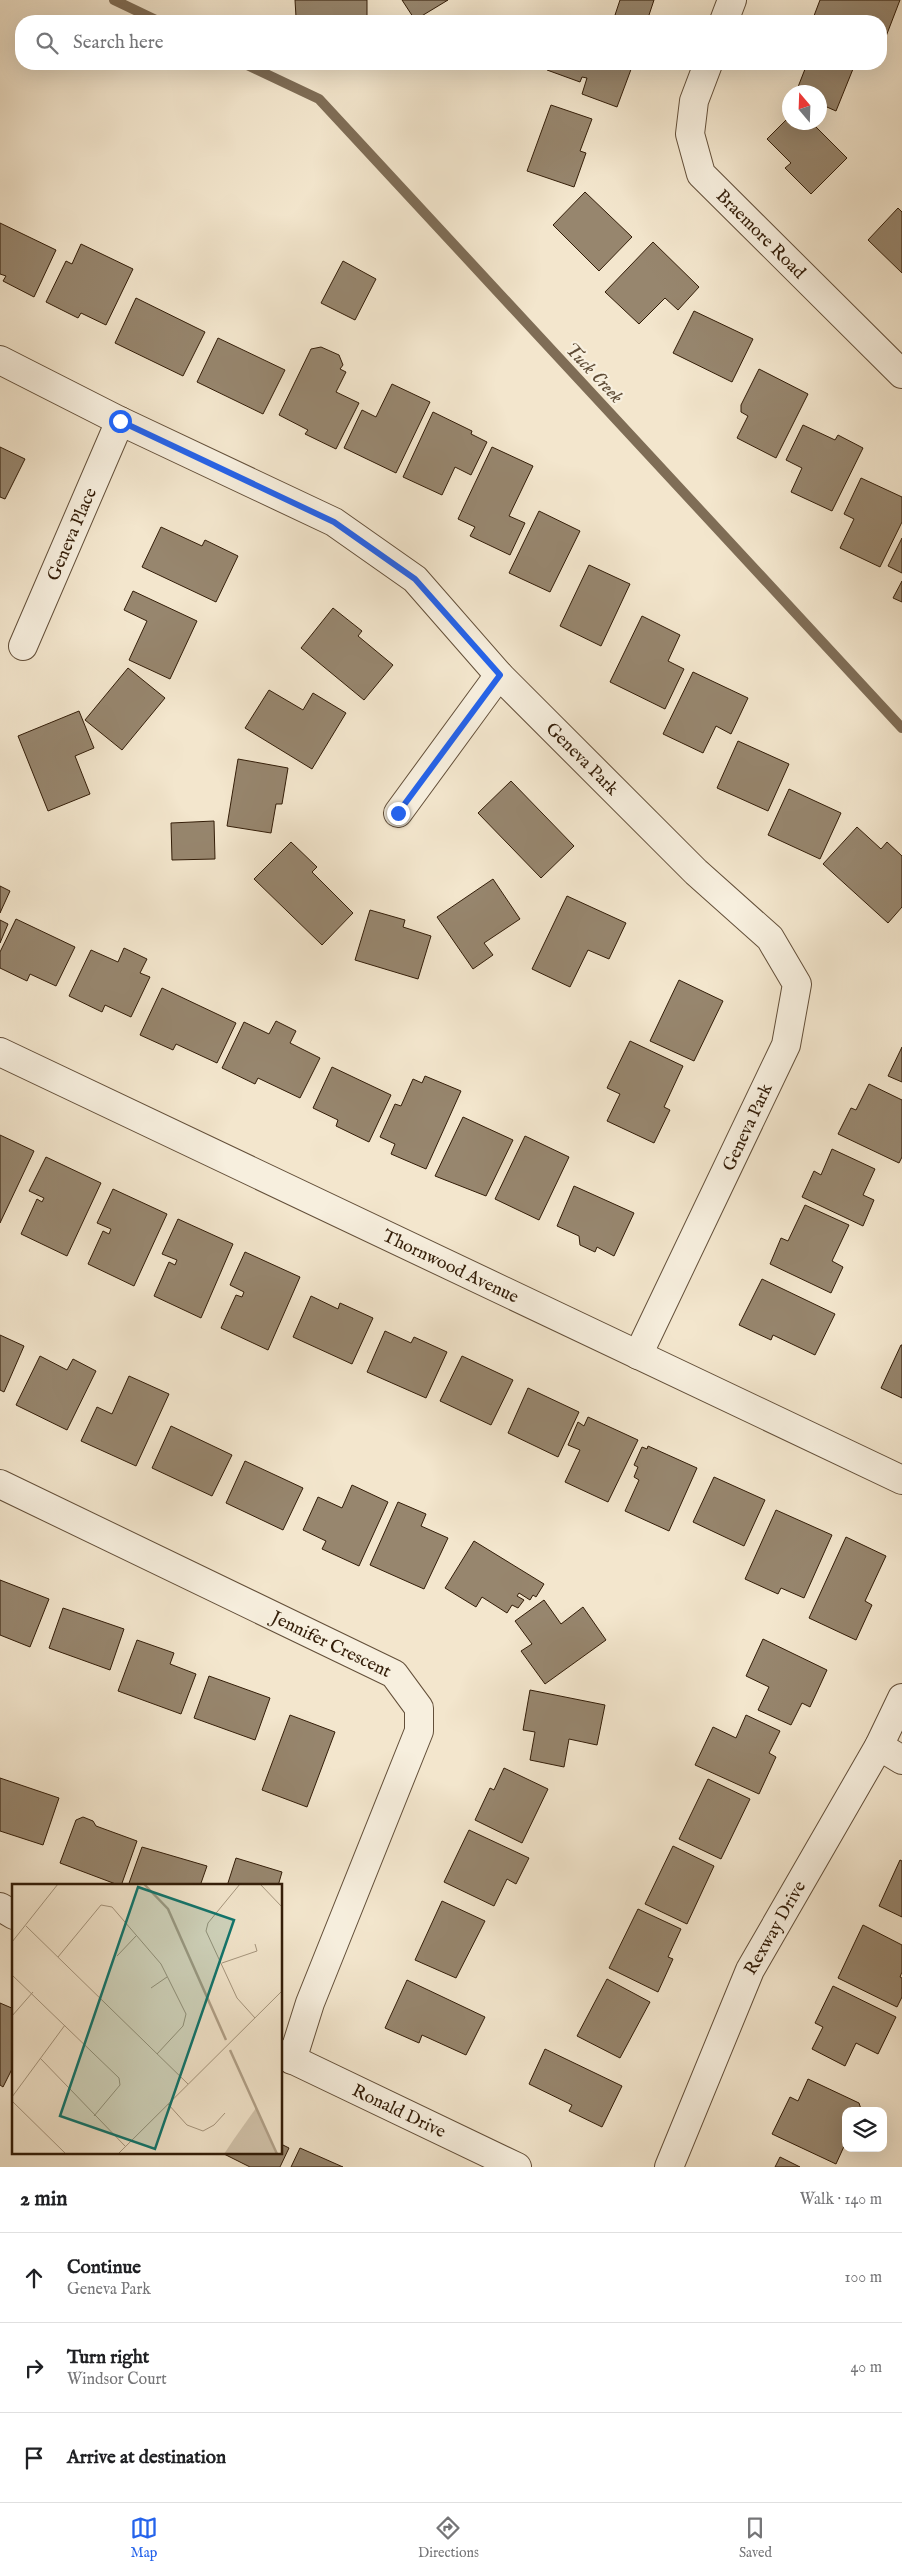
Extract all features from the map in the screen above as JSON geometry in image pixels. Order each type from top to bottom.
[{"type":"street","points":[[726,15],[732,0]]},
{"type":"street","name":"Braemore Road","points":[[706,70],[694,101],[690,134],[701,174],[902,374]]},
{"type":"street","name":"Geneva Park","points":[[0,360],[120,421],[334,522],[415,579],[500,675],[696,872],[770,938],[797,984],[786,1045],[638,1355]]},
{"type":"street","name":"Geneva Place","points":[[23,646],[120,421]]},
{"type":"street","points":[[398,813],[500,675]]},
{"type":"street","name":"Thornwood Avenue","points":[[0,1052],[902,1480]]},
{"type":"street","name":"Jennifer Crescent","points":[[0,1484],[394,1674],[419,1708],[420,1731],[287,2057]]},
{"type":"street","name":"Rexway Drive","points":[[669,2167],[750,1970],[878,1746],[902,1698]]},
{"type":"street","points":[[878,1746],[902,1760]]},
{"type":"street","points":[[0,1908],[12,1914]]},
{"type":"street","name":"Ronald Drive","points":[[287,2057],[516,2167]]},
{"type":"building","points":[[295,0],[367,0],[367,15],[296,15]]},
{"type":"building","points":[[402,0],[448,0],[423,15],[412,15]]},
{"type":"building","points":[[620,0],[654,0],[649,15],[615,15]]},
{"type":"building","points":[[820,0],[900,0],[887,34],[887,15],[814,15]]},
{"type":"building","points":[[547,70],[631,70],[617,107],[582,94],[587,78],[582,77],[580,82]]},
{"type":"building","points":[[805,70],[853,70],[836,111],[827,107],[827,85],[799,85]]},
{"type":"building","points":[[551,105],[592,119],[580,151],[586,153],[574,187],[527,171]]},
{"type":"building","points":[[782,124],[782,130],[819,130],[847,158],[811,194],[785,168],[791,163],[767,139]]},
{"type":"building","points":[[585,192],[632,237],[599,271],[553,225]]},
{"type":"building","points":[[898,208],[902,212],[902,273],[868,240]]},
{"type":"building","points":[[0,223],[56,250],[34,297],[3,281],[6,276],[0,274]]},
{"type":"building","points":[[653,242],[699,287],[678,310],[665,298],[639,324],[605,292]]},
{"type":"building","points":[[81,244],[133,269],[106,325],[81,313],[78,318],[46,302],[66,261],[72,264]]},
{"type":"building","points":[[343,261],[376,279],[355,320],[321,303]]},
{"type":"building","points":[[136,298],[205,332],[183,376],[115,343]]},
{"type":"building","points":[[694,311],[753,339],[732,382],[673,353]]},
{"type":"building","points":[[218,338],[285,370],[263,414],[197,382]]},
{"type":"building","points":[[321,347],[339,355],[343,365],[340,369],[346,372],[336,392],[359,403],[336,449],[305,434],[308,430],[279,415],[311,349]]},
{"type":"building","points":[[759,369],[808,394],[776,458],[737,438],[748,416],[741,412],[741,405]]},
{"type":"building","points":[[392,384],[430,402],[396,473],[344,448],[362,410],[376,417]]},
{"type":"building","points":[[433,412],[472,431],[471,434],[487,442],[471,475],[455,467],[442,495],[403,477]]},
{"type":"building","points":[[803,425],[835,440],[838,435],[863,448],[832,511],[791,492],[802,468],[786,460]]},
{"type":"building","points":[[0,447],[25,459],[5,499],[0,497]]},
{"type":"building","points":[[492,447],[533,466],[509,516],[525,523],[510,555],[470,536],[475,527],[458,519]]},
{"type":"building","points":[[861,478],[902,497],[902,522],[880,567],[840,548],[854,519],[844,514]]},
{"type":"building","points":[[539,511],[580,531],[550,592],[509,573]]},
{"type":"building","points":[[161,527],[202,546],[205,540],[238,556],[216,602],[142,567]]},
{"type":"building","points":[[902,538],[902,573],[888,566]]},
{"type":"building","points":[[589,565],[630,584],[601,646],[560,626]]},
{"type":"building","points":[[902,581],[902,602],[893,598]]},
{"type":"building","points":[[133,591],[197,621],[170,679],[129,660],[147,621],[124,610]]},
{"type":"building","points":[[333,608],[362,631],[358,636],[393,665],[364,700],[301,648]]},
{"type":"building","points":[[642,616],[680,635],[668,661],[684,669],[665,709],[610,682]]},
{"type":"building","points":[[128,668],[165,698],[122,750],[85,720]]},
{"type":"building","points":[[693,672],[748,698],[731,734],[716,726],[703,753],[663,734]]},
{"type":"building","points":[[269,690],[303,710],[313,693],[346,713],[312,769],[245,728]]},
{"type":"building","points":[[79,711],[94,748],[75,756],[90,794],[48,811],[18,736]]},
{"type":"building","points":[[738,741],[789,764],[768,811],[717,788]]},
{"type":"building","points":[[238,759],[288,768],[282,804],[276,804],[271,833],[227,826]]},
{"type":"building","points":[[511,781],[574,846],[541,878],[478,813]]},
{"type":"building","points":[[789,789],[841,813],[820,859],[768,835]]},
{"type":"building","points":[[214,821],[215,859],[172,860],[171,823]]},
{"type":"building","points":[[857,827],[881,849],[887,842],[902,856],[902,907],[888,923],[823,864]]},
{"type":"building","points":[[291,842],[317,867],[312,872],[353,913],[322,945],[254,879]]},
{"type":"building","points":[[493,879],[520,919],[484,943],[493,955],[473,969],[437,917]]},
{"type":"building","points":[[0,886],[10,891],[0,913]]},
{"type":"building","points":[[567,896],[626,923],[609,959],[588,950],[570,987],[532,969]]},
{"type":"building","points":[[370,910],[405,920],[403,927],[431,936],[418,979],[355,960]]},
{"type":"building","points":[[16,919],[75,947],[56,986],[30,974],[27,981],[0,968],[0,952]]},
{"type":"building","points":[[0,920],[8,924],[0,943]]},
{"type":"building","points":[[124,948],[147,959],[140,973],[150,977],[131,1017],[105,1005],[102,1012],[69,996],[91,950],[118,962]]},
{"type":"building","points":[[679,980],[723,1001],[694,1061],[650,1041]]},
{"type":"building","points":[[162,988],[236,1023],[217,1063],[176,1044],[173,1050],[140,1035]]},
{"type":"building","points":[[276,1021],[296,1031],[290,1043],[320,1058],[300,1098],[258,1078],[255,1084],[222,1068],[244,1022],[269,1034]]},
{"type":"building","points":[[630,1041],[683,1066],[664,1107],[670,1110],[654,1143],[607,1121],[620,1094],[607,1088]]},
{"type":"building","points":[[902,1047],[902,1082],[888,1076]]},
{"type":"building","points":[[332,1067],[391,1095],[369,1142],[336,1126],[338,1120],[313,1108]]},
{"type":"building","points":[[425,1076],[461,1091],[426,1169],[391,1154],[395,1144],[380,1137],[395,1104],[401,1106],[413,1079],[422,1083]]},
{"type":"building","points":[[869,1084],[902,1100],[902,1157],[899,1163],[838,1134],[851,1108],[856,1110]]},
{"type":"building","points":[[463,1117],[513,1140],[486,1196],[435,1176]]},
{"type":"building","points":[[0,1135],[34,1151],[0,1223]]},
{"type":"building","points":[[525,1136],[569,1157],[539,1220],[495,1199]]},
{"type":"building","points":[[832,1149],[875,1169],[863,1195],[874,1200],[863,1226],[802,1197],[814,1171],[821,1175]]},
{"type":"building","points":[[46,1157],[101,1183],[67,1256],[21,1234],[37,1199],[42,1202],[44,1198],[29,1191]]},
{"type":"building","points":[[574,1186],[634,1213],[614,1256],[597,1247],[595,1252],[580,1245],[579,1236],[557,1226]]},
{"type":"building","points":[[113,1189],[167,1214],[134,1286],[88,1264],[103,1231],[109,1234],[111,1229],[97,1223]]},
{"type":"building","points":[[805,1205],[849,1225],[832,1261],[843,1267],[831,1293],[770,1264],[781,1238],[788,1241]]},
{"type":"building","points":[[178,1219],[233,1244],[201,1318],[154,1296],[169,1262],[175,1265],[177,1260],[162,1254]]},
{"type":"building","points":[[245,1252],[300,1277],[268,1350],[221,1328],[236,1295],[242,1297],[244,1292],[230,1285]]},
{"type":"building","points":[[762,1279],[835,1314],[815,1355],[773,1335],[771,1340],[739,1325]]},
{"type":"building","points":[[311,1296],[338,1309],[340,1303],[373,1318],[352,1364],[293,1337]]},
{"type":"building","points":[[385,1331],[411,1343],[414,1337],[447,1352],[426,1398],[367,1372]]},
{"type":"building","points":[[0,1335],[24,1346],[4,1392],[0,1390]]},
{"type":"building","points":[[902,1345],[902,1398],[881,1388]]},
{"type":"building","points":[[40,1356],[67,1370],[73,1359],[96,1371],[67,1430],[16,1405]]},
{"type":"building","points":[[462,1356],[513,1380],[491,1425],[440,1401]]},
{"type":"building","points":[[129,1376],[169,1394],[136,1466],[81,1441],[97,1407],[112,1414]]},
{"type":"building","points":[[528,1388],[579,1412],[558,1457],[508,1433]]},
{"type":"building","points":[[588,1417],[638,1440],[608,1502],[565,1482],[580,1450],[568,1445],[578,1422],[584,1426]]},
{"type":"building","points":[[171,1426],[232,1455],[212,1496],[152,1468]]},
{"type":"building","points":[[648,1446],[697,1468],[669,1531],[625,1511],[639,1480],[634,1477],[638,1467],[634,1465],[642,1447],[647,1449]]},
{"type":"building","points":[[245,1461],[303,1488],[283,1530],[226,1503]]},
{"type":"building","points":[[714,1477],[765,1500],[744,1546],[693,1522]]},
{"type":"building","points":[[352,1485],[388,1502],[359,1566],[322,1549],[326,1541],[303,1530],[318,1497],[342,1508]]},
{"type":"building","points":[[398,1502],[426,1514],[421,1526],[448,1538],[424,1589],[370,1565]]},
{"type":"building","points":[[776,1510],[832,1535],[804,1598],[781,1588],[778,1594],[745,1579]]},
{"type":"building","points":[[846,1537],[886,1556],[865,1601],[872,1605],[856,1640],[809,1618]]},
{"type":"building","points":[[474,1541],[544,1584],[536,1597],[533,1595],[530,1600],[519,1593],[517,1596],[524,1600],[518,1608],[512,1605],[507,1613],[482,1597],[476,1607],[445,1588]]},
{"type":"building","points":[[0,1580],[49,1599],[30,1647],[0,1635]]},
{"type":"building","points":[[544,1600],[561,1624],[583,1607],[606,1640],[545,1684],[521,1651],[532,1644],[515,1621]]},
{"type":"building","points":[[63,1608],[124,1629],[110,1670],[49,1648]]},
{"type":"building","points":[[763,1639],[827,1670],[810,1707],[802,1703],[791,1725],[758,1710],[769,1687],[746,1676]]},
{"type":"building","points":[[137,1640],[174,1653],[170,1664],[196,1674],[181,1714],[118,1691]]},
{"type":"building","points":[[209,1676],[270,1698],[255,1740],[194,1718]]},
{"type":"building","points":[[530,1690],[605,1705],[597,1745],[569,1739],[564,1767],[530,1760],[535,1732],[523,1730]]},
{"type":"building","points":[[290,1715],[335,1732],[307,1807],[262,1790]]},
{"type":"building","points":[[746,1715],[780,1731],[769,1753],[776,1757],[759,1794],[695,1765],[713,1727],[736,1738]]},
{"type":"building","points":[[504,1768],[548,1789],[522,1843],[475,1820],[490,1788],[494,1790]]},
{"type":"building","points":[[0,1778],[59,1798],[43,1845],[0,1831]]},
{"type":"building","points":[[708,1779],[750,1799],[721,1859],[679,1839]]},
{"type":"building","points":[[83,1817],[93,1821],[96,1826],[137,1841],[122,1884],[116,1884],[60,1863],[76,1820]]},
{"type":"building","points":[[469,1830],[529,1858],[516,1884],[507,1879],[494,1906],[444,1882]]},
{"type":"building","points":[[673,1846],[714,1866],[687,1924],[645,1904]]},
{"type":"building","points":[[142,1847],[207,1866],[201,1884],[129,1884]]},
{"type":"building","points":[[236,1858],[282,1872],[279,1884],[228,1884]]},
{"type":"building","points":[[900,1860],[902,1861],[902,1917],[879,1906]]},
{"type":"building","points":[[442,1901],[485,1921],[456,1978],[415,1960]]},
{"type":"building","points":[[638,1909],[681,1929],[668,1957],[673,1959],[658,1992],[609,1968]]},
{"type":"building","points":[[863,1925],[902,1945],[902,1972],[900,1977],[902,1978],[902,1997],[897,2007],[838,1978]]},
{"type":"building","points":[[607,1979],[650,2002],[620,2058],[577,2036]]},
{"type":"building","points":[[407,1980],[485,2017],[466,2055],[422,2035],[419,2043],[385,2028]]},
{"type":"building","points":[[833,1986],[896,2017],[878,2054],[856,2043],[845,2066],[812,2049],[823,2027],[815,2023]]},
{"type":"building","points":[[0,2003],[12,2008],[12,2069],[3,2087],[0,2085]]},
{"type":"building","points":[[545,2049],[622,2086],[602,2127],[569,2111],[572,2105],[529,2084]]},
{"type":"building","points":[[808,2079],[859,2103],[860,2107],[842,2107],[842,2151],[836,2164],[772,2134],[790,2097],[798,2101]]},
{"type":"building","points":[[282,2144],[289,2148],[280,2167],[250,2167],[224,2154],[282,2154]]},
{"type":"building","points":[[300,2148],[343,2167],[291,2167]]},
{"type":"building","points":[[780,2157],[800,2167],[775,2167]]},
{"type":"waterway","name":"Tuck Creek","points":[[114,0],[145,15]]},
{"type":"waterway","name":"Tuck Creek","points":[[258,70],[319,99],[902,728]]},
{"type":"route","points":[[120,421],[334,522],[415,579],[500,675],[398,813]]}]
